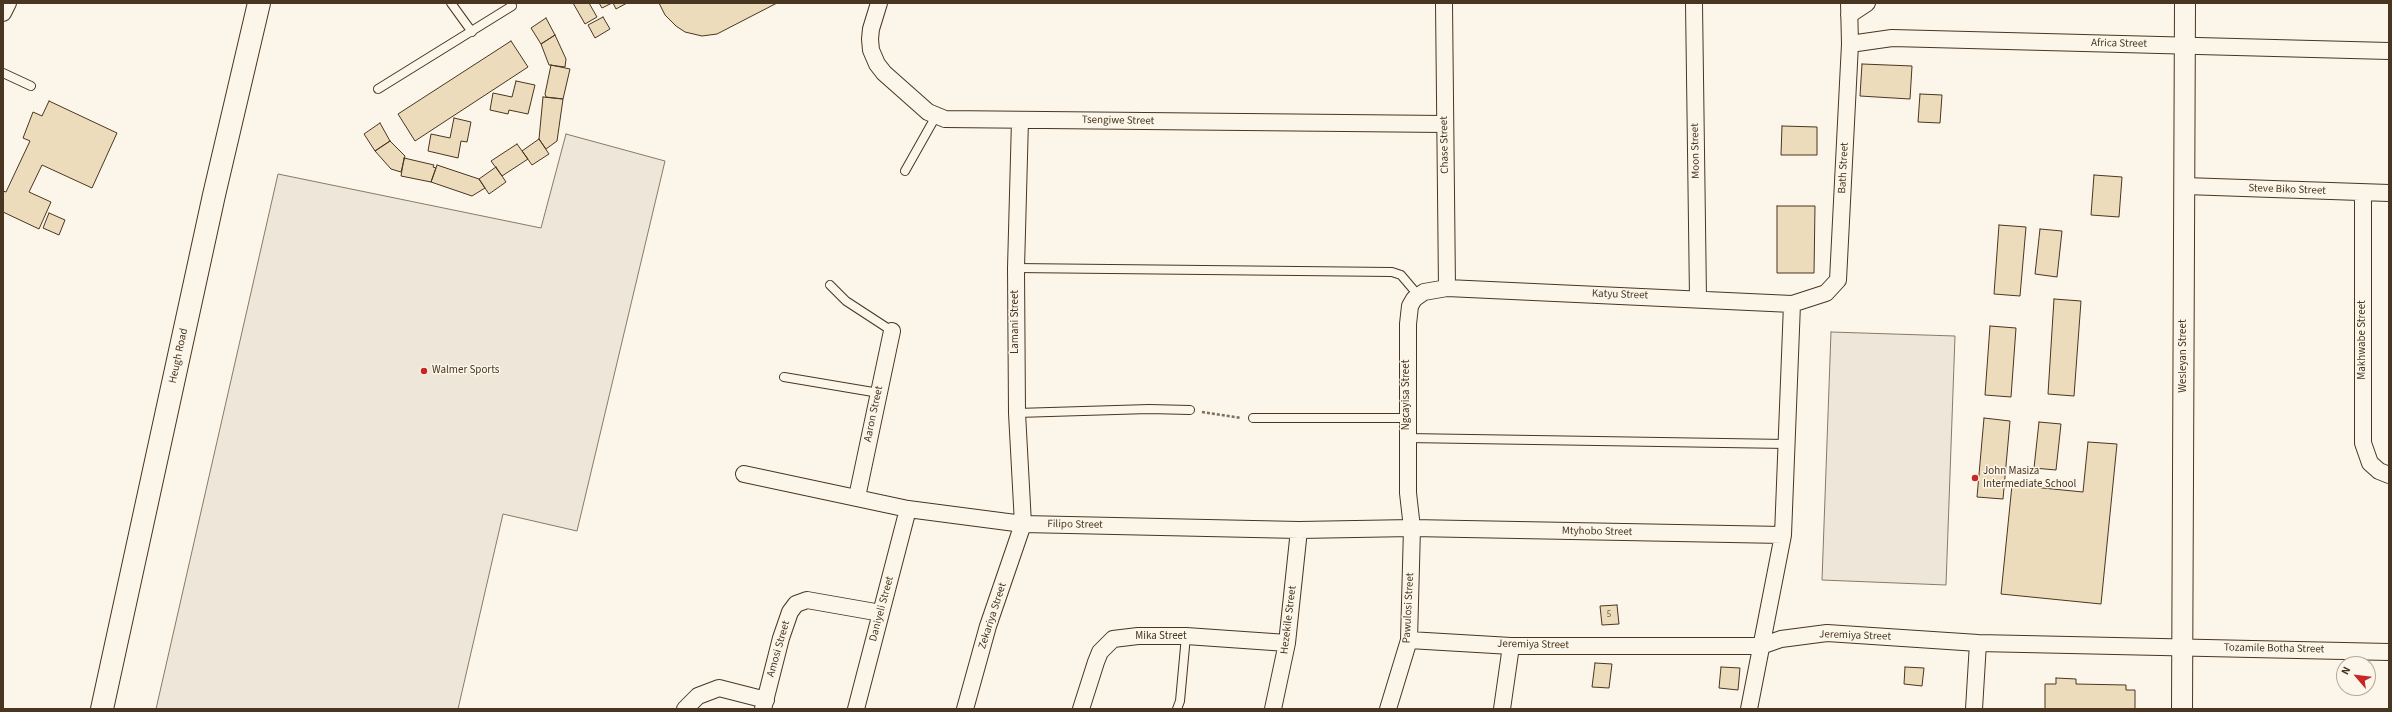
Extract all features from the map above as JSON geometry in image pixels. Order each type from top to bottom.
[{"type":"main road","name":"Heugh Road","points":[[102,709],[214,195],[259,3]]},
{"type":"street","points":[[3,13],[8,3]]},
{"type":"street","name":"Tsengiwe Street","points":[[880,3],[871,29],[870,39],[877,64],[884,73],[928,112],[936,116],[958,121],[1020,120],[1444,124]]},
{"type":"street","name":"Chase Street","points":[[1444,3],[1444,124],[1447,288]]},
{"type":"street","name":"Moon Street","points":[[1694,3],[1698,298]]},
{"type":"street","points":[[1849,9],[1867,3]]},
{"type":"street","name":"Wesleyan Street","points":[[2182,709],[2185,3]]},
{"type":"street","name":"Bath Street","points":[[1792,304],[1826,293],[1838,280],[1850,44],[1849,9]]},
{"type":"street","name":"Africa Street","points":[[1850,44],[1892,38],[2389,51]]},
{"type":"street","name":"Lamani Street","points":[[1020,120],[1016,268],[1016,413],[1023,524]]},
{"type":"street","name":"Steve Biko Street","points":[[2185,186],[2389,193]]},
{"type":"street","name":"Makhwabe Street","points":[[2363,193],[2363,443],[2370,463],[2379,471],[2389,474]]},
{"type":"street","points":[[1418,295],[1430,289],[1447,288]]},
{"type":"street","name":"Katyu Street","points":[[1447,288],[1698,298],[1792,304]]},
{"type":"street","name":"Ngcayisa Street","points":[[1412,528],[1408,493],[1408,324],[1410,306],[1418,295]]},
{"type":"street","points":[[1749,709],[1783,535],[1792,304]]},
{"type":"street","name":"Aaron Street","points":[[857,497],[892,331]]},
{"type":"street","name":"Filipo Street","points":[[744,474],[908,509],[1023,524],[1299,530],[1412,528]]},
{"type":"street","name":"Daniyeli Street","points":[[856,709],[908,509]]},
{"type":"street","name":"Zekariya Street","points":[[965,709],[988,626],[1023,524]]},
{"type":"street","name":"Mtyhobo Street","points":[[1412,528],[1783,535]]},
{"type":"street","name":"Pawulosi Street","points":[[1388,709],[1409,640],[1412,528]]},
{"type":"street","name":"Hezekile Street","points":[[1273,709],[1287,643],[1299,530]]},
{"type":"street","name":"Amosi Street","points":[[764,704],[781,638],[790,612],[796,604],[807,600],[881,613]]},
{"type":"street","name":"Jeremiya Street","points":[[1409,640],[1511,646],[1761,646],[1781,639],[1827,633],[1978,643],[2182,647]]},
{"type":"street","name":"Mika Street","points":[[1081,709],[1100,652],[1113,640],[1138,636],[1186,636],[1287,643]]},
{"type":"street","points":[[1974,709],[1978,643]]},
{"type":"street","points":[[1502,709],[1511,646]]},
{"type":"street","name":"Tozamile Botha Street","points":[[2182,647],[2389,652]]},
{"type":"street","points":[[685,709],[698,696],[719,688],[764,704]]},
{"type":"lane","points":[[451,3],[472,32]]},
{"type":"lane","points":[[378,89],[512,6]]},
{"type":"lane","points":[[3,73],[31,86]]},
{"type":"lane","points":[[905,171],[936,116]]},
{"type":"lane","points":[[1016,268],[1392,272],[1401,275],[1418,295]]},
{"type":"lane","points":[[830,286],[846,301],[892,331]]},
{"type":"lane","points":[[784,378],[879,392]]},
{"type":"lane","points":[[1016,413],[1149,409],[1190,410]]},
{"type":"lane","points":[[1253,418],[1407,418]]},
{"type":"lane","points":[[1407,438],[1787,444]]},
{"type":"lane","points":[[1177,709],[1180,701],[1186,636]]},
{"type":"path","points":[[1190,410],[1253,418]]},
{"type":"shaded area","name":"Walmer Sports","points":[[566,134],[665,161],[577,531],[503,514],[458,709],[156,709],[278,174],[541,228]]},
{"type":"shaded area","points":[[1831,332],[1955,336],[1946,585],[1822,580]]},
{"type":"building","points":[[573,3],[589,3],[597,17],[585,24]]},
{"type":"building","points":[[599,3],[612,3],[602,8]]},
{"type":"building","points":[[613,3],[627,3],[616,9]]},
{"type":"building","points":[[659,3],[777,3],[717,34],[702,36],[685,32],[676,26],[665,15]]},
{"type":"building","points":[[603,17],[610,29],[595,38],[588,25]]},
{"type":"building","points":[[546,18],[555,35],[541,44],[531,28]]},
{"type":"building","points":[[555,35],[566,59],[565,67],[549,65],[541,44]]},
{"type":"building","points":[[511,41],[528,67],[415,141],[398,114]]},
{"type":"building","points":[[1862,64],[1912,66],[1910,99],[1860,96]]},
{"type":"building","points":[[551,65],[570,69],[563,99],[546,97],[545,94]]},
{"type":"building","points":[[516,81],[535,85],[528,114],[509,110],[508,114],[490,110],[493,93],[512,97]]},
{"type":"building","points":[[1920,94],[1942,95],[1940,123],[1918,122]]},
{"type":"building","points":[[543,97],[563,99],[557,141],[546,149],[539,139]]},
{"type":"building","points":[[49,101],[117,133],[92,188],[42,165],[29,192],[51,202],[39,229],[3,212],[3,191],[6,192],[30,141],[23,138],[33,112],[42,116]]},
{"type":"building","points":[[454,118],[471,122],[467,142],[461,141],[458,158],[428,151],[431,134],[450,138]]},
{"type":"building","points":[[380,123],[390,141],[375,151],[364,134]]},
{"type":"building","points":[[1782,126],[1817,127],[1817,155],[1781,155]]},
{"type":"building","points":[[539,139],[549,154],[532,165],[522,151]]},
{"type":"building","points":[[390,141],[405,156],[401,172],[391,169],[375,151]]},
{"type":"building","points":[[517,144],[528,159],[502,176],[491,161]]},
{"type":"building","points":[[404,158],[434,165],[433,167],[436,168],[431,182],[401,176]]},
{"type":"building","points":[[437,165],[479,179],[485,188],[472,196],[431,182]]},
{"type":"building","points":[[496,167],[506,182],[489,194],[479,179]]},
{"type":"building","points":[[2094,175],[2122,177],[2119,217],[2091,215]]},
{"type":"building","points":[[1777,206],[1815,206],[1814,273],[1777,273]]},
{"type":"building","points":[[49,213],[65,220],[59,235],[43,228]]},
{"type":"building","points":[[1999,225],[2026,227],[2020,296],[1994,294]]},
{"type":"building","points":[[2040,229],[2062,231],[2057,277],[2035,274]]},
{"type":"building","points":[[2054,299],[2081,301],[2074,396],[2048,394]]},
{"type":"building","points":[[1990,326],[2016,328],[2011,397],[1985,395]]},
{"type":"building","points":[[1984,418],[2010,421],[2003,499],[1977,497]]},
{"type":"building","points":[[2039,422],[2061,424],[2056,470],[2034,468]]},
{"type":"building","points":[[2088,442],[2117,444],[2101,604],[2001,594],[2012,485],[2083,492]]},
{"type":"building","points":[[1617,605],[1619,624],[1602,625],[1600,606]]},
{"type":"building","points":[[1595,663],[1612,664],[1609,688],[1592,687]]},
{"type":"building","points":[[1721,667],[1740,668],[1738,690],[1719,688]]},
{"type":"building","points":[[1905,667],[1924,668],[1922,686],[1904,684]]},
{"type":"building","points":[[2056,678],[2076,679],[2076,684],[2126,685],[2126,690],[2135,690],[2135,709],[2045,709],[2045,684],[2056,684]]},
{"type":"place","name":"Walmer Sports","points":[[424,371]]},
{"type":"place","name":"John Masiza Intermediate School","points":[[1975,478]]}]
